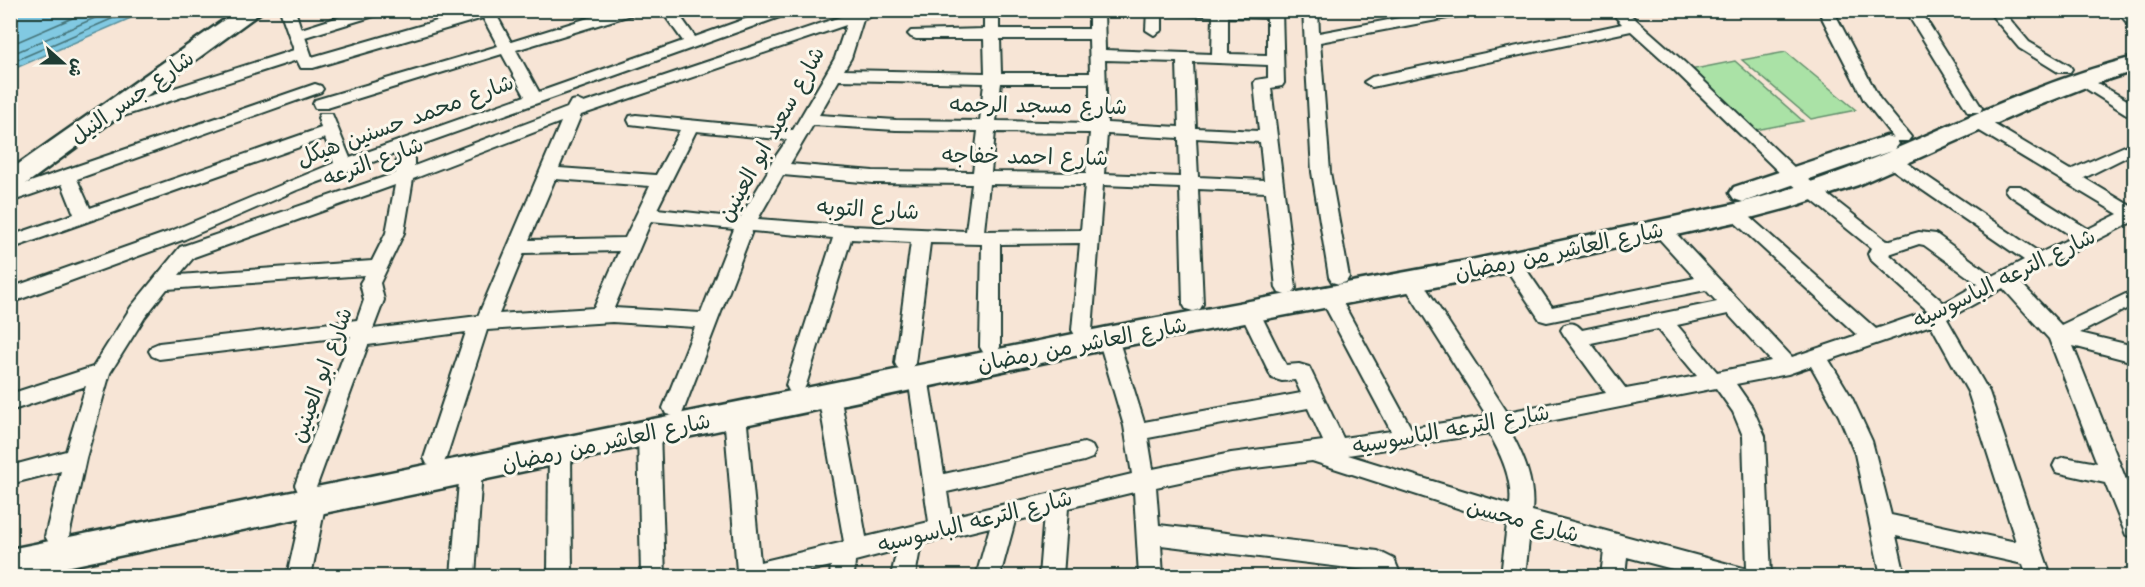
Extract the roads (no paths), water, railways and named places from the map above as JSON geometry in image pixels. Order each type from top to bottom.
[{"type":"main road","name":"شارع جسر النيل","points":[[10,183],[253,10]]},
{"type":"main road","name":"شارع العاشر من رمضان","points":[[10,564],[310,493],[435,458],[674,408],[796,385],[911,370],[1095,334],[1193,304],[1286,288],[1412,282],[1466,261],[1510,261],[1735,213],[1802,184],[1897,149],[2134,48]]},
{"type":"main road","name":"شارع العاشر من رمضان","points":[[2073,75],[2134,64]]},
{"type":"main road","name":"شارع العاشر من رمضان","points":[[10,546],[310,493],[471,470],[829,395],[990,347],[1250,312],[1335,287],[1466,261],[1761,188],[1802,184]]},
{"type":"street","points":[[287,10],[344,166]]},
{"type":"street","points":[[296,35],[379,10]]},
{"type":"street","points":[[10,196],[318,97],[507,47],[632,10]]},
{"type":"street","points":[[668,10],[693,44]]},
{"type":"street","name":"شارع محمد حسنين هيكل","points":[[10,296],[178,236],[291,186],[344,166],[693,44],[754,16],[786,10]]},
{"type":"street","points":[[990,347],[982,237],[981,178],[993,79],[991,10]]},
{"type":"street","points":[[1096,10],[1100,128],[1090,236],[1095,334],[1136,432],[1144,480],[1151,576]]},
{"type":"street","points":[[1154,10],[1154,30]]},
{"type":"street","points":[[1165,10],[1274,12],[1276,82],[1262,83],[1286,288]]},
{"type":"street","points":[[1310,10],[1321,172],[1335,287],[1406,438]]},
{"type":"street","points":[[1312,39],[1469,10]]},
{"type":"street","points":[[1616,10],[1802,184],[1883,249]]},
{"type":"street","points":[[1824,10],[1897,149],[2040,262]]},
{"type":"street","points":[[1912,10],[1977,115],[2133,216]]},
{"type":"street","points":[[1994,10],[2024,45],[2134,111]]},
{"type":"street","points":[[2123,10],[2134,22]]},
{"type":"street","points":[[106,115],[304,58],[489,11],[535,100]]},
{"type":"street","points":[[1220,59],[1221,11]]},
{"type":"street","name":"شارع سعيد ابو العينين","points":[[674,408],[745,225],[776,169],[834,75],[863,14]]},
{"type":"street","name":"شارع الترعه","points":[[57,536],[75,458],[100,374],[117,343],[160,283],[187,252],[404,176],[573,112],[863,14]]},
{"type":"street","points":[[1371,82],[1633,26]]},
{"type":"street","points":[[916,34],[1098,34]]},
{"type":"street","points":[[1098,55],[1275,60]]},
{"type":"street","points":[[1185,58],[1193,304]]},
{"type":"street","points":[[834,75],[993,79],[1099,78]]},
{"type":"street","points":[[435,458],[482,323],[573,112],[589,81]]},
{"type":"street","name":"شارع مسجد الرحمه","points":[[808,119],[866,124],[1100,128],[1268,136]]},
{"type":"street","points":[[636,120],[797,136]]},
{"type":"street","points":[[600,316],[629,244],[660,181],[692,124]]},
{"type":"street","points":[[10,243],[331,130]]},
{"type":"street","name":"شارع ابو العينين","points":[[299,576],[310,493],[375,298],[370,283],[395,233],[404,176],[406,145]]},
{"type":"street","points":[[2070,177],[2134,147]]},
{"type":"street","name":"شارع احمد خفاجه","points":[[776,169],[873,177],[1095,179],[1274,186]]},
{"type":"street","points":[[548,173],[660,181]]},
{"type":"street","points":[[67,176],[84,217]]},
{"type":"street","points":[[2014,190],[2086,237]]},
{"type":"street","points":[[1735,213],[1872,337]]},
{"type":"street","name":"شارع التوبه","points":[[644,214],[745,225],[921,236],[1090,236]]},
{"type":"street","name":"شارع الترعه الباسوسيه","points":[[747,576],[848,560],[910,537],[1144,480],[1231,462],[1312,452],[1498,423],[1788,366],[1939,314],[2086,237],[2133,216]]},
{"type":"street","points":[[1661,229],[1788,366]]},
{"type":"street","points":[[796,385],[844,232]]},
{"type":"street","points":[[921,236],[911,370],[942,530]]},
{"type":"street","points":[[2036,566],[1978,392],[1939,314],[1877,254],[1883,249],[1925,238],[1999,281],[2058,335],[2134,527]]},
{"type":"street","points":[[516,248],[629,244]]},
{"type":"street","points":[[1510,261],[1547,315],[1710,282]]},
{"type":"street","points":[[160,283],[376,267]]},
{"type":"street","points":[[1412,282],[1498,423],[1518,470],[1522,497],[1521,520],[1513,576]]},
{"type":"street","points":[[2058,335],[2133,299]]},
{"type":"street","points":[[1577,338],[1732,306]]},
{"type":"street","points":[[1250,312],[1279,372],[1302,373],[1337,448]]},
{"type":"street","points":[[1559,314],[1622,399]]},
{"type":"street","points":[[159,351],[363,332],[600,316],[708,321]]},
{"type":"street","points":[[1663,321],[1741,407],[1754,436],[1759,576]]},
{"type":"street","points":[[2058,335],[2134,354]]},
{"type":"street","points":[[1816,357],[1845,403],[1860,437],[1893,576]]},
{"type":"street","points":[[10,403],[100,374]]},
{"type":"street","points":[[829,395],[848,560]]},
{"type":"street","points":[[1136,432],[1314,399]]},
{"type":"street","points":[[735,414],[747,576]]},
{"type":"street","points":[[649,432],[653,576]]},
{"type":"street","points":[[560,451],[560,576]]},
{"type":"street","points":[[935,485],[1084,452]]},
{"type":"street","name":"شارع محسن","points":[[1312,452],[1389,479],[1521,520],[1738,576]]},
{"type":"street","points":[[10,475],[75,458]]},
{"type":"street","points":[[2064,466],[2112,475]]},
{"type":"street","points":[[463,576],[471,470]]},
{"type":"street","points":[[1051,576],[1058,501]]},
{"type":"street","points":[[988,576],[1005,514]]},
{"type":"street","points":[[1881,523],[2036,566]]},
{"type":"street","points":[[1149,534],[1378,561],[1386,566],[1389,576]]},
{"type":"street","points":[[903,576],[910,537]]},
{"type":"street","points":[[1613,576],[1616,545]]},
{"type":"water","points":[[11,10],[147,10],[147,11],[11,70]]}]
